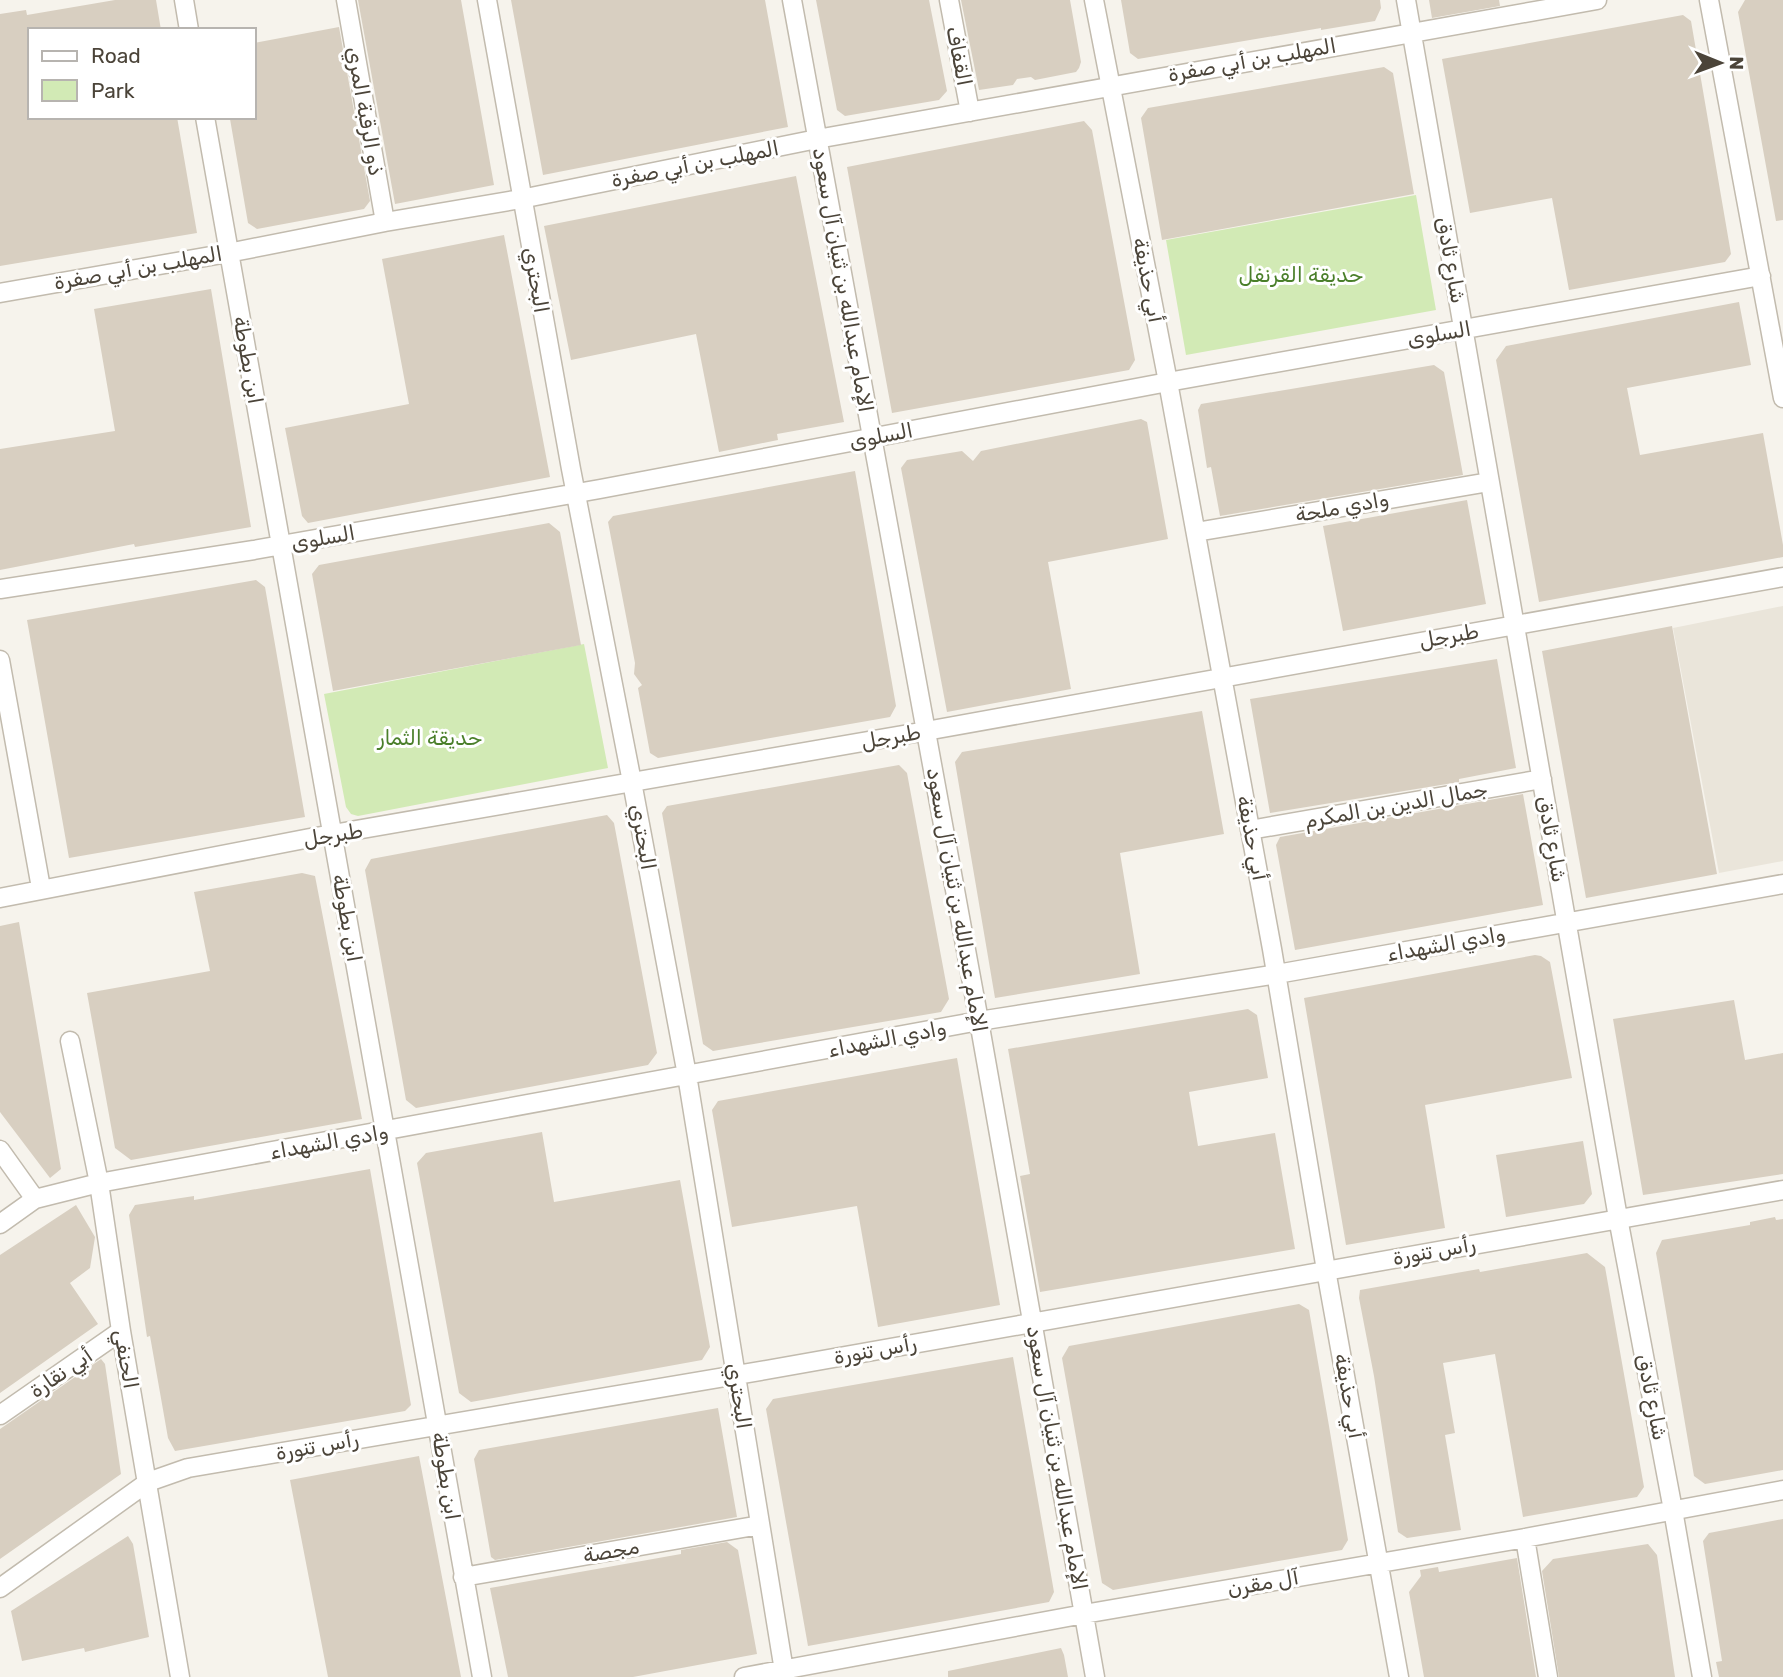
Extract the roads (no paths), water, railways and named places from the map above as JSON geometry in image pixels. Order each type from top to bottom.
[{"type":"street","points":[[184,0],[189,28]]},
{"type":"street","name":"ذو الرقبة المري","points":[[346,0],[385,222]]},
{"type":"street","name":"البحتري","points":[[486,0],[575,493],[687,1076],[785,1673]]},
{"type":"street","name":"الإمام عبدالله بن ثنيان آل سعود","points":[[792,0],[979,1021],[1095,1677]]},
{"type":"street","name":"القفاف","points":[[949,0],[970,112]]},
{"type":"street","name":"أبي حذيفة","points":[[1094,0],[1168,382],[1277,974],[1326,1270],[1399,1677]]},
{"type":"street","name":"شارع ثادق","points":[[1406,0],[1618,1218],[1702,1677]]},
{"type":"street","name":"المهلب بن أبي صفرة","points":[[0,293],[521,199],[817,139],[1597,0]]},
{"type":"street","points":[[1709,0],[1760,276],[1777,325],[1783,398]]},
{"type":"street","name":"ابن بطوطة","points":[[205,119],[482,1677]]},
{"type":"street","name":"السلوى","points":[[0,589],[282,545],[575,493],[1168,382],[1760,276]]},
{"type":"street","name":"وادي ملحة","points":[[1196,532],[1489,482]]},
{"type":"street","name":"طبرجل","points":[[0,898],[41,888],[332,835],[1783,577]]},
{"type":"street","points":[[0,660],[41,888]]},
{"type":"street","name":"جمال الدين بن المكرم","points":[[1250,830],[1542,779]]},
{"type":"street","name":"وادي الشهداء","points":[[0,1224],[35,1199],[99,1182],[386,1132],[979,1021],[1277,974],[1783,884]]},
{"type":"street","name":"الحنفي","points":[[70,1041],[99,1182],[121,1331],[180,1677]]},
{"type":"street","points":[[0,1150],[35,1199]]},
{"type":"street","name":"رأس تنورة","points":[[0,1588],[148,1482],[188,1468],[736,1375],[1783,1190]]},
{"type":"street","name":"أبي نقارة","points":[[0,1415],[121,1331]]},
{"type":"street","name":"آل مقرن","points":[[744,1677],[785,1673],[1084,1614],[1525,1538],[1783,1490]]},
{"type":"street","name":"مجصة","points":[[463,1577],[760,1525]]},
{"type":"street","points":[[1525,1538],[1548,1677]]},
{"type":"park label","name":"حديقة القرنفل","points":[[1301,275]]},
{"type":"park label","name":"حديقة الثمار","points":[[430,738]]}]
